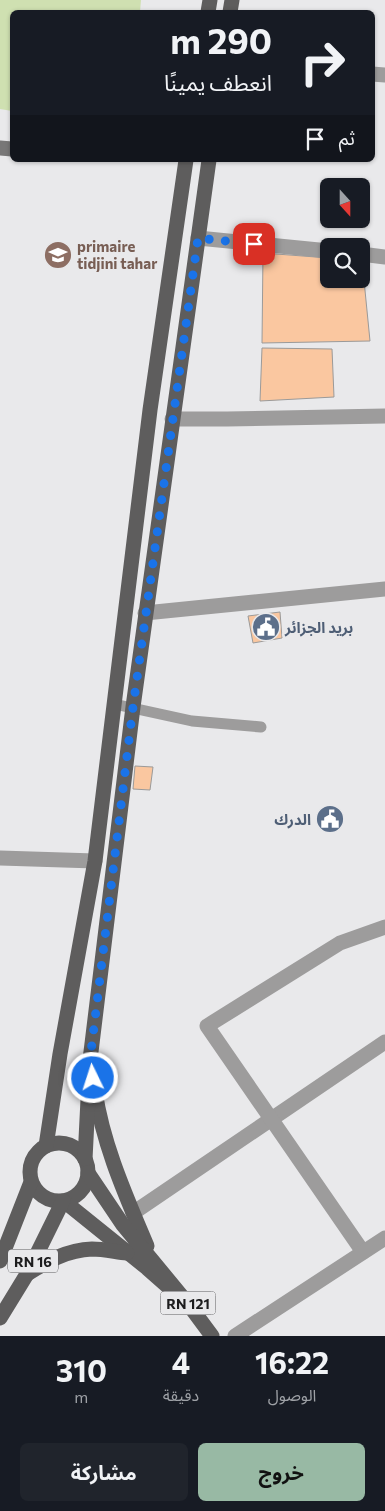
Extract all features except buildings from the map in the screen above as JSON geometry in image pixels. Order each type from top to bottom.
[{"type":"main road","points":[[46,1146],[60,1054],[95,861],[150,410],[186,162]]},
{"type":"main road","points":[[87,1166],[78,1150],[68,1144],[57,1143],[46,1146],[40,1150],[32,1161],[31,1182],[42,1196],[54,1201],[64,1202],[80,1192],[87,1180],[90,1060],[145,613],[209,162]]},
{"type":"main road","points":[[130,576],[150,580]]},
{"type":"main road","points":[[90,1060],[100,1120],[106,1139],[133,1213],[153,1259]]},
{"type":"main road","name":"RN 121","points":[[87,1166],[123,1225],[153,1259],[212,1336]]},
{"type":"main road","name":"RN 16","points":[[0,1261],[31,1182]]},
{"type":"main road","name":"RN 121","points":[[64,1202],[189,1304]]},
{"type":"main road","name":"RN 16","points":[[0,1318],[27,1274],[64,1202]]},
{"type":"main road","points":[[27,1274],[57,1257],[79,1251],[94,1249],[128,1253]]},
{"type":"street","points":[[198,238],[320,250]]},
{"type":"street","points":[[370,255],[385,257]]},
{"type":"street","points":[[172,419],[385,416]]},
{"type":"street","points":[[145,613],[385,589]]},
{"type":"street","points":[[0,858],[95,861]]},
{"type":"street","points":[[363,1252],[206,1026],[340,944],[385,927]]},
{"type":"street","points":[[133,1213],[385,1042]]},
{"type":"street","points":[[235,1336],[385,1238]]},
{"type":"lane","points":[[114,704],[192,721],[261,728]]},
{"type":"green space","points":[[0,0],[141,0],[140,10],[10,10],[10,111],[0,109]]},
{"type":"place","name":"primaire tidjini tahar","points":[[58,255]]},
{"type":"place","name":"بريد الجزائر","points":[[266,627]]},
{"type":"place","name":"الدرك","points":[[330,819]]},
{"type":"route","points":[[93,1078],[90,1060],[133,707],[198,238],[254,244]]}]
